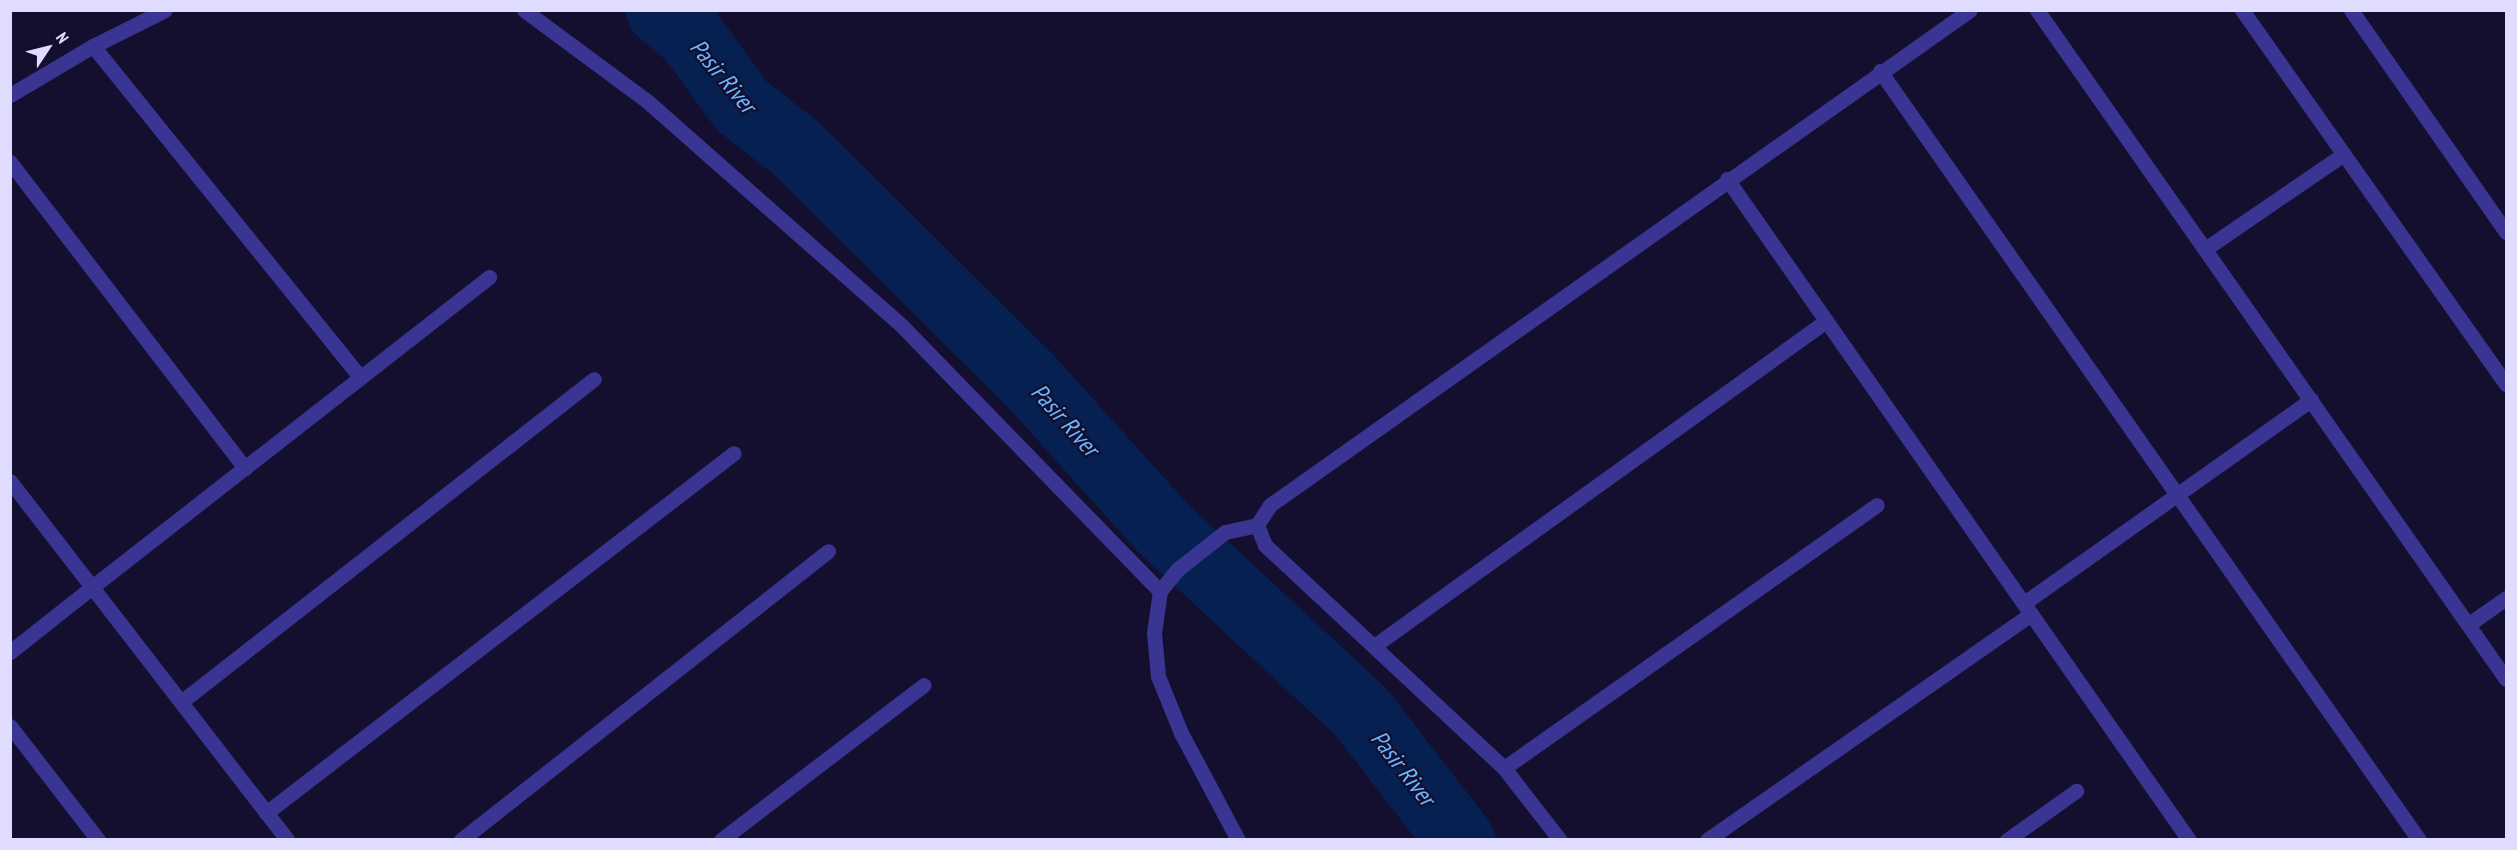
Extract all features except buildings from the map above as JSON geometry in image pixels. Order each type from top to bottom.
[{"type":"street","points":[[10,95],[93,45],[165,10]]},
{"type":"street","points":[[524,10],[648,101],[893,318],[974,395],[1160,591]]},
{"type":"street","points":[[1238,840],[1180,733],[1158,676],[1154,633],[1160,591],[1178,569],[1203,545],[1225,531],[1257,525],[1270,505],[1727,179],[1970,10]]},
{"type":"street","points":[[2037,10],[2506,678]]},
{"type":"street","points":[[2242,10],[2506,384]]},
{"type":"street","points":[[2351,10],[2506,232]]},
{"type":"street","points":[[93,45],[360,377]]},
{"type":"street","points":[[1880,71],[2419,840]]},
{"type":"street","points":[[2205,249],[2344,154]]},
{"type":"street","points":[[10,162],[245,468]]},
{"type":"street","points":[[1727,179],[2189,840]]},
{"type":"street","points":[[10,652],[489,277]]},
{"type":"street","points":[[1374,646],[1826,321]]},
{"type":"street","points":[[181,702],[594,379]]},
{"type":"street","points":[[1707,840],[2027,608],[2178,494],[2311,400]]},
{"type":"street","points":[[267,813],[734,453]]},
{"type":"street","points":[[10,481],[287,840]]},
{"type":"street","points":[[1504,768],[1876,505]]},
{"type":"street","points":[[1257,525],[1265,544],[1504,768],[1560,840]]},
{"type":"street","points":[[461,840],[828,551]]},
{"type":"street","points":[[2469,624],[2506,598]]},
{"type":"street","points":[[721,840],[924,685]]},
{"type":"street","points":[[10,726],[98,840]]},
{"type":"street","points":[[2007,840],[2076,791]]},
{"type":"waterway","name":"Pasir River","points":[[660,10],[690,35],[741,105],[796,148],[1027,377],[1163,528],[1361,712],[1460,840]]}]
